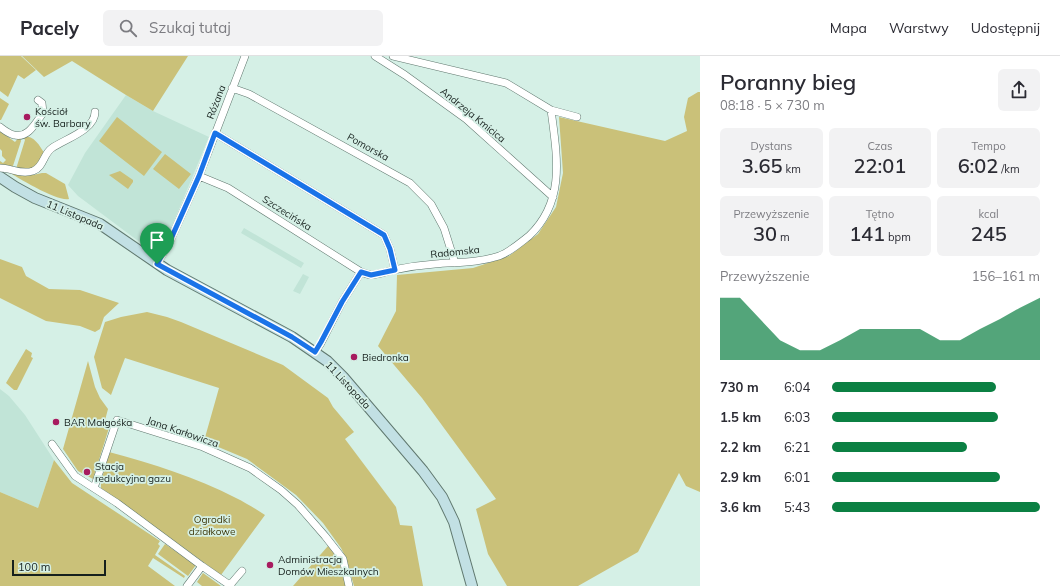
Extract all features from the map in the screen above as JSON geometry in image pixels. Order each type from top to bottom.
[{"type":"main road","name":"11 Listopada","points":[[0,177],[35,198],[100,224],[157,264],[292,337],[315,352],[344,377],[423,470],[447,505],[454,522],[472,586]]},
{"type":"street","name":"Różana","points":[[157,264],[170,241],[199,176],[244,56]]},
{"type":"street","name":"Andrzeja Kmicica","points":[[375,56],[405,75],[466,119],[553,197]]},
{"type":"street","points":[[393,56],[506,83],[551,110],[577,117]]},
{"type":"street","name":"Pomorska","points":[[232,88],[249,94],[298,120],[410,183],[431,204],[444,228],[455,262]]},
{"type":"street","points":[[0,127],[14,135],[21,135],[28,132],[43,113],[42,103],[38,100]]},
{"type":"street","name":"Radomska","points":[[361,272],[371,275],[395,270],[455,262],[476,261],[500,256],[519,244],[538,225],[546,213],[553,197],[558,167],[551,110]]},
{"type":"street","points":[[0,168],[26,173],[35,170],[42,165],[50,149],[71,137],[80,134],[95,116],[95,112]]},
{"type":"street","points":[[215,133],[384,235],[390,249],[395,270]]},
{"type":"street","name":"Szczecińska","points":[[199,176],[228,188],[361,272]]},
{"type":"street","points":[[315,352],[342,302],[361,272]]},
{"type":"street","name":"Jana Karłowicza","points":[[94,488],[117,420],[203,447],[250,468],[281,490],[298,505],[343,559],[349,586]]},
{"type":"street","points":[[52,444],[75,476],[117,503],[230,586],[242,571]]},
{"type":"street","points":[[187,586],[202,566]]},
{"type":"shaded area","points":[[126,95],[153,111],[209,137],[167,238],[157,255],[78,196],[68,185],[85,153]]},
{"type":"shaded area","points":[[244,228],[304,263],[301,268],[241,233]]},
{"type":"shaded area","points":[[303,274],[309,277],[300,294],[293,291]]},
{"type":"shaded area","points":[[0,389],[9,396],[25,415],[54,460],[38,508],[0,492]]},
{"type":"green space","points":[[0,56],[21,56],[36,70],[24,79],[18,75],[8,97],[0,91]]},
{"type":"green space","points":[[22,56],[188,56],[153,111],[72,61],[44,77]]},
{"type":"green space","points":[[700,92],[700,492],[686,486],[679,473],[638,552],[578,586],[507,586],[488,554],[476,509],[496,499],[422,398],[378,346],[396,311],[397,275],[473,268],[509,256],[538,234],[556,207],[563,173],[559,117],[665,141],[687,131],[684,117],[688,98]]},
{"type":"green space","points":[[0,98],[9,104],[1,120],[0,120]]},
{"type":"green space","points":[[117,117],[162,152],[144,176],[99,141]]},
{"type":"green space","points":[[0,131],[15,142],[20,136],[21,141],[12,169],[0,165],[0,161],[3,163],[6,160],[2,156],[2,151],[0,149]]},
{"type":"green space","points":[[23,136],[34,139],[45,154],[33,170],[16,169],[25,140]]},
{"type":"green space","points":[[165,154],[191,174],[179,189],[153,169]]},
{"type":"green space","points":[[7,171],[33,175],[46,173],[65,184],[69,199],[56,197],[47,193]]},
{"type":"green space","points":[[120,171],[133,180],[128,189],[109,175]]},
{"type":"green space","points":[[0,259],[22,267],[26,276],[49,289],[80,290],[119,303],[104,317],[100,329],[95,332],[80,326],[46,321],[0,298]]},
{"type":"green space","points":[[147,312],[181,322],[283,365],[328,398],[333,407],[354,432],[345,439],[396,507],[400,525],[412,526],[423,586],[354,586],[346,558],[341,548],[323,523],[296,495],[247,459],[204,441],[219,388],[125,358],[111,395],[102,388],[94,357],[105,322]]},
{"type":"green space","points":[[26,349],[32,353],[31,357],[33,358],[17,390],[14,390],[6,383]]},
{"type":"green space","points":[[88,361],[95,387],[100,398],[108,409],[104,424],[109,428],[93,479],[78,471],[63,449]]},
{"type":"green space","name":"Ogrodki działkowe","points":[[109,452],[190,477],[221,490],[265,515],[221,575],[101,488],[101,482]]},
{"type":"green space","points":[[54,460],[72,483],[160,541],[158,544],[160,546],[155,555],[185,576],[184,578],[153,558],[148,566],[175,586],[0,586],[0,492],[38,508]]},
{"type":"green space","points":[[165,544],[196,565],[188,576],[158,554]]},
{"type":"green space","points":[[328,546],[337,560],[346,586],[293,586]]},
{"type":"green space","points":[[203,573],[221,586],[202,586],[197,582]]},
{"type":"place","name":"Kościół św. Barbary","points":[[27,117]]},
{"type":"place","name":"Biedronka","points":[[354,357]]},
{"type":"place","name":"BAR Małgośka","points":[[56,422]]},
{"type":"place","name":"Stacja redukcyjna gazu","points":[[87,472]]},
{"type":"place","name":"Administracja Domów Mieszkalnych","points":[[270,565]]},
{"type":"route","points":[[215,133],[384,235],[390,249],[395,270],[371,275],[361,272],[342,302],[315,352],[292,337],[178,277],[157,264],[170,241],[199,176],[215,133]]}]
